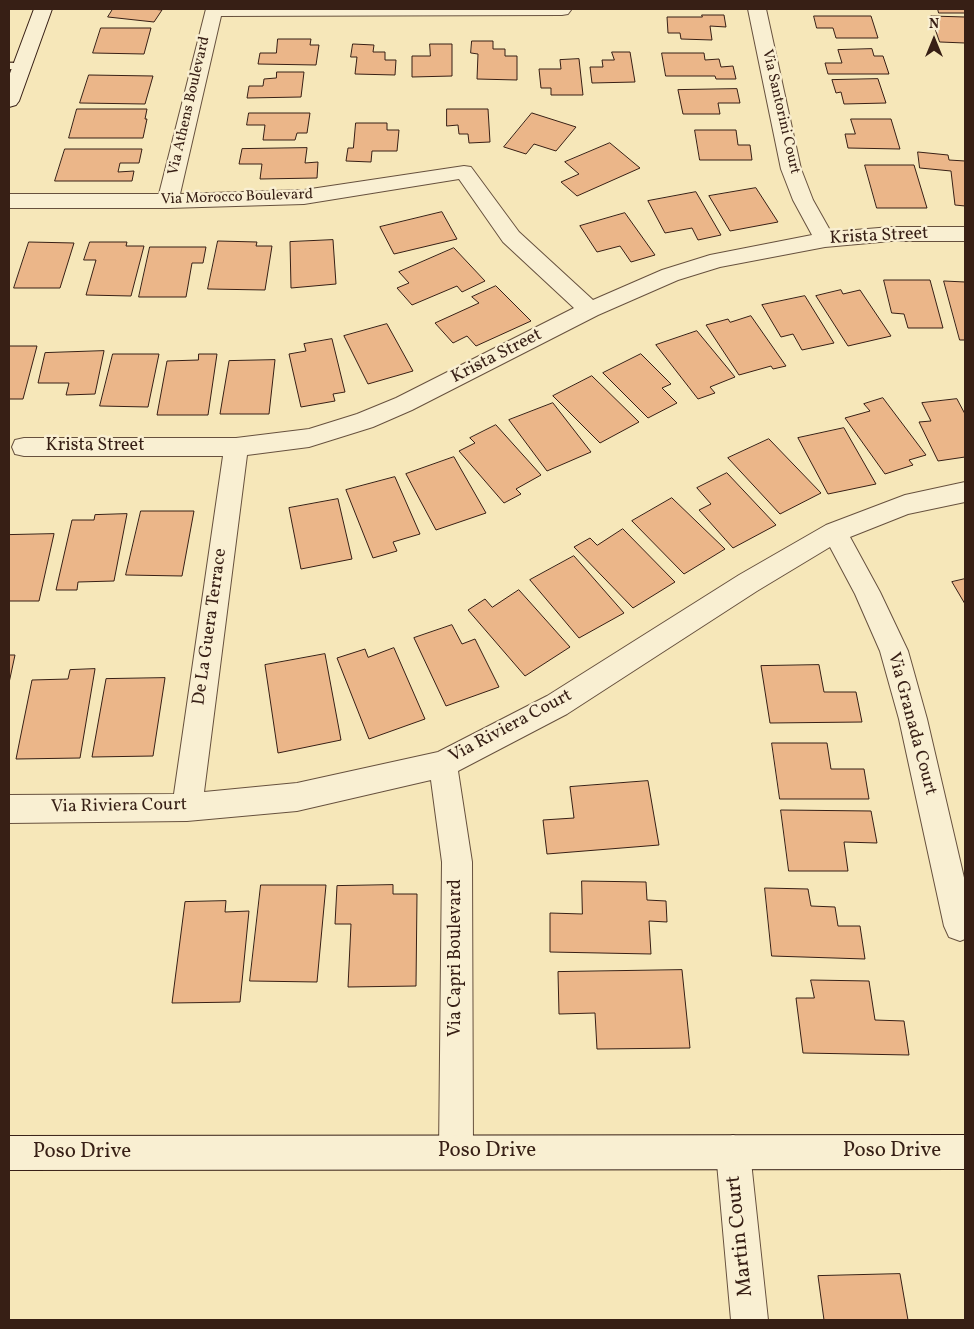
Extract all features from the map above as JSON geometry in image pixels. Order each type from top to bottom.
[{"type":"street","points":[[9,101],[15,66],[44,9]]},
{"type":"street","name":"Via Santorini Court","points":[[757,9],[791,170],[803,200],[825,240]]},
{"type":"street","name":"Via Athens Boulevard","points":[[168,201],[213,10],[562,10]]},
{"type":"street","name":"Via Morocco Boulevard","points":[[9,201],[168,201],[304,197],[464,172],[511,236],[590,310]]},
{"type":"street","name":"Krista Street","points":[[24,447],[236,447],[309,438],[365,421],[404,404],[590,310],[670,275],[718,260],[825,240],[891,234],[965,234]]},
{"type":"street","name":"De La Guera Terrace","points":[[186,807],[236,447]]},
{"type":"street","name":"Via Riviera Court","points":[[9,809],[186,807],[297,797],[442,764],[557,705],[748,582],[835,532],[906,505],[965,492]]},
{"type":"street","name":"Via Granada Court","points":[[835,532],[867,592],[894,651],[914,719],[960,926]]},
{"type":"street","name":"Via Capri Boulevard","points":[[442,764],[457,862],[456,1152]]},
{"type":"street","name":"Martin Court","points":[[733,1152],[750,1320]]},
{"type":"street","name":"Poso Drive","points":[[9,1153],[965,1152]]},
{"type":"building","points":[[113,9],[162,10],[154,22],[108,17]]},
{"type":"building","points":[[938,9],[965,9],[965,13],[939,13]]},
{"type":"building","points":[[702,15],[724,15],[726,27],[710,26],[712,40],[681,39],[680,33],[668,33],[667,17],[702,17]]},
{"type":"building","points":[[814,16],[871,16],[878,38],[836,38],[833,28],[817,28]]},
{"type":"building","points":[[931,16],[965,17],[965,43],[940,42]]},
{"type":"building","points":[[101,28],[151,28],[144,54],[93,53]]},
{"type":"building","points":[[278,39],[311,39],[310,45],[319,45],[316,65],[258,64],[260,53],[276,53]]},
{"type":"building","points":[[472,41],[493,41],[493,49],[505,49],[505,56],[517,56],[517,80],[477,79],[478,54],[471,53]]},
{"type":"building","points":[[353,44],[374,45],[373,52],[385,52],[385,60],[396,60],[395,75],[355,74],[357,57],[351,57]]},
{"type":"building","points":[[430,44],[452,44],[452,76],[412,77],[412,56],[430,56]]},
{"type":"building","points":[[872,49],[874,56],[883,56],[889,74],[828,74],[825,63],[842,63],[838,50]]},
{"type":"building","points":[[612,52],[630,52],[635,82],[592,83],[590,67],[603,67],[602,60],[614,60]]},
{"type":"building","points":[[662,53],[704,53],[705,60],[719,59],[721,67],[733,66],[736,79],[716,79],[715,76],[666,76]]},
{"type":"building","points":[[579,59],[583,95],[551,95],[551,88],[541,88],[539,69],[561,69],[560,60]]},
{"type":"building","points":[[277,72],[304,72],[301,97],[247,98],[249,86],[263,86],[264,79],[276,78]]},
{"type":"building","points":[[89,75],[153,76],[145,104],[80,103]]},
{"type":"building","points":[[878,79],[886,103],[844,104],[841,92],[836,93],[832,80]]},
{"type":"building","points":[[737,89],[740,103],[718,103],[720,114],[683,114],[678,90]]},
{"type":"building","points":[[77,109],[147,109],[143,138],[69,138]]},
{"type":"building","points":[[447,109],[488,109],[490,142],[469,143],[468,134],[459,134],[458,125],[447,126]]},
{"type":"building","points":[[249,113],[310,113],[307,133],[297,133],[295,140],[263,140],[265,125],[247,125]]},
{"type":"building","points":[[532,113],[576,127],[556,151],[534,144],[526,154],[504,147]]},
{"type":"building","points":[[851,119],[891,119],[900,149],[848,148],[845,134],[855,134]]},
{"type":"building","points":[[356,123],[387,123],[387,130],[399,130],[397,151],[372,151],[371,162],[346,161],[348,148],[353,148]]},
{"type":"building","points":[[695,130],[736,130],[738,145],[750,145],[752,160],[700,160]]},
{"type":"building","points":[[610,143],[640,168],[577,196],[561,182],[579,174],[565,162]]},
{"type":"building","points":[[307,148],[305,163],[318,162],[317,178],[260,179],[262,164],[239,164],[242,149]]},
{"type":"building","points":[[65,149],[142,149],[139,163],[120,163],[118,172],[134,171],[132,181],[55,181]]},
{"type":"building","points":[[918,152],[948,155],[949,160],[965,161],[965,206],[955,205],[951,171],[920,168]]},
{"type":"building","points":[[865,165],[914,165],[927,208],[877,208]]},
{"type":"building","points":[[756,188],[778,222],[730,231],[709,196]]},
{"type":"building","points":[[696,192],[721,235],[698,240],[692,228],[665,233],[648,201]]},
{"type":"building","points":[[442,212],[457,239],[394,254],[380,227]]},
{"type":"building","points":[[625,213],[655,255],[631,262],[620,246],[597,252],[580,226]]},
{"type":"building","points":[[333,240],[336,284],[291,288],[290,242]]},
{"type":"building","points":[[218,241],[257,242],[256,246],[272,246],[265,290],[208,289]]},
{"type":"building","points":[[29,242],[74,243],[60,288],[14,288]]},
{"type":"building","points":[[90,242],[127,242],[126,246],[144,246],[131,296],[86,295],[96,260],[84,260]]},
{"type":"building","points":[[150,247],[206,247],[203,263],[192,263],[186,297],[139,297]]},
{"type":"building","points":[[454,248],[485,281],[462,292],[457,286],[412,305],[397,288],[409,283],[399,272]]},
{"type":"building","points":[[884,280],[930,280],[943,328],[908,328],[904,314],[892,313]]},
{"type":"building","points":[[944,281],[965,282],[965,340],[960,340]]},
{"type":"building","points":[[496,286],[531,321],[476,346],[467,336],[453,343],[435,323],[479,303],[472,297]]},
{"type":"building","points":[[841,290],[843,294],[860,290],[891,336],[848,346],[816,296]]},
{"type":"building","points":[[805,296],[834,343],[802,350],[793,334],[781,337],[762,305]]},
{"type":"building","points":[[751,316],[786,366],[773,369],[771,366],[739,375],[706,325],[728,319],[730,322]]},
{"type":"building","points":[[387,324],[413,371],[368,384],[344,336]]},
{"type":"building","points":[[697,331],[735,377],[710,387],[715,393],[698,399],[656,345]]},
{"type":"building","points":[[332,339],[345,392],[333,394],[335,401],[301,407],[289,354],[306,351],[304,344]]},
{"type":"building","points":[[9,346],[37,346],[23,399],[9,399]]},
{"type":"building","points":[[104,351],[95,394],[66,395],[69,383],[38,383],[45,353]]},
{"type":"building","points":[[113,354],[159,354],[148,407],[100,406]]},
{"type":"building","points":[[199,354],[217,354],[208,415],[157,415],[167,361],[198,360]]},
{"type":"building","points":[[641,354],[671,384],[662,388],[677,403],[648,418],[603,373]]},
{"type":"building","points":[[275,360],[269,414],[220,414],[229,361]]},
{"type":"building","points":[[592,376],[639,422],[600,443],[553,396]]},
{"type":"building","points":[[883,398],[926,455],[909,460],[913,465],[885,474],[845,418],[870,411],[864,404]]},
{"type":"building","points":[[957,399],[965,414],[965,457],[938,461],[919,422],[931,421],[922,403]]},
{"type":"building","points":[[553,403],[591,452],[547,471],[509,420]]},
{"type":"building","points":[[496,425],[541,475],[516,489],[521,494],[504,503],[459,451],[475,443],[470,438]]},
{"type":"building","points":[[844,428],[876,484],[828,494],[798,438]]},
{"type":"building","points":[[769,439],[821,493],[780,514],[728,458]]},
{"type":"building","points":[[454,457],[486,513],[436,530],[406,474]]},
{"type":"building","points":[[727,473],[776,525],[733,548],[699,510],[711,504],[697,488]]},
{"type":"building","points":[[395,477],[420,534],[393,542],[397,551],[373,558],[346,490]]},
{"type":"building","points":[[672,498],[725,549],[684,574],[632,521]]},
{"type":"building","points":[[338,499],[352,559],[301,569],[289,508]]},
{"type":"building","points":[[141,511],[194,511],[182,576],[126,575]]},
{"type":"building","points":[[127,514],[114,581],[78,582],[77,590],[56,590],[72,520],[94,520],[95,515]]},
{"type":"building","points":[[623,529],[675,582],[633,608],[574,547],[590,538],[597,545]]},
{"type":"building","points":[[54,534],[39,601],[9,601],[9,535]]},
{"type":"building","points":[[574,556],[624,613],[579,638],[530,580]]},
{"type":"building","points":[[965,579],[965,604],[952,582]]},
{"type":"building","points":[[519,590],[570,647],[525,676],[468,610],[485,599],[492,607]]},
{"type":"building","points":[[452,625],[462,644],[475,639],[499,687],[446,706],[414,638]]},
{"type":"building","points":[[394,648],[425,719],[369,739],[337,658],[365,649],[368,657]]},
{"type":"building","points":[[325,654],[341,740],[278,753],[265,665]]},
{"type":"building","points":[[9,655],[15,655],[9,683]]},
{"type":"building","points":[[819,665],[824,692],[856,692],[862,722],[770,723],[761,666]]},
{"type":"building","points":[[95,669],[80,758],[16,759],[32,680],[68,679],[70,670]]},
{"type":"building","points":[[165,678],[153,756],[92,757],[106,679]]},
{"type":"building","points":[[772,743],[827,743],[831,769],[864,769],[869,799],[780,799]]},
{"type":"building","points":[[648,781],[659,845],[547,854],[543,820],[574,818],[570,787]]},
{"type":"building","points":[[781,810],[871,811],[877,843],[844,842],[848,871],[789,871]]},
{"type":"building","points":[[582,881],[646,882],[647,900],[666,901],[667,922],[649,921],[651,954],[550,952],[550,913],[582,914]]},
{"type":"building","points":[[261,885],[326,885],[317,982],[250,981]]},
{"type":"building","points":[[393,885],[393,894],[417,894],[416,986],[348,987],[351,924],[335,924],[337,886]]},
{"type":"building","points":[[765,888],[808,889],[811,906],[835,907],[838,926],[860,926],[865,959],[772,956]]},
{"type":"building","points":[[226,901],[225,912],[249,911],[240,1002],[172,1003],[185,902]]},
{"type":"building","points":[[682,970],[690,1048],[597,1049],[595,1013],[559,1014],[558,972]]},
{"type":"building","points":[[811,980],[869,981],[875,1020],[904,1021],[909,1055],[803,1053],[796,998],[814,998]]},
{"type":"building","points":[[900,1274],[908,1320],[824,1320],[818,1276]]}]
